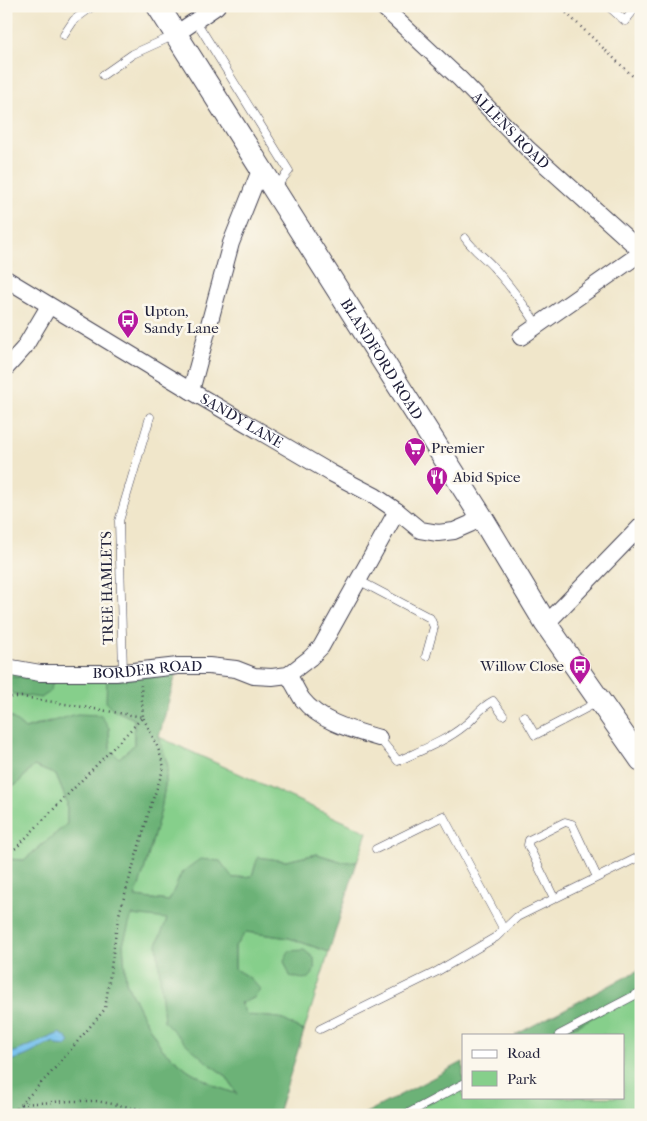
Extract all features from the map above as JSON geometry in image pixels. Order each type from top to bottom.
[{"type":"main road","name":"BLANDFORD ROAD","points":[[158,6],[481,516],[546,624],[639,755]]},
{"type":"street","points":[[176,34],[217,6]]},
{"type":"street","name":"ALLENS ROAD","points":[[382,6],[460,78],[528,149],[641,252],[521,337]]},
{"type":"street","points":[[191,391],[203,342],[232,243],[261,168]]},
{"type":"street","name":"SANDY LANE","points":[[6,279],[191,391],[331,473],[375,496],[420,530],[438,533],[454,531],[470,524],[481,516]]},
{"type":"street","points":[[6,368],[24,348],[49,306]]},
{"type":"street","points":[[379,738],[339,726],[317,712],[303,699],[288,675],[321,647],[398,512]]},
{"type":"street","points":[[546,624],[641,526]]},
{"type":"street","name":"BORDER ROAD","points":[[6,666],[40,673],[123,672],[178,666],[209,666],[236,669],[254,676],[272,677],[288,675]]},
{"type":"lane","points":[[64,35],[74,20],[93,6]]},
{"type":"lane","points":[[608,6],[626,21],[637,6]]},
{"type":"lane","points":[[196,21],[289,172],[274,190]]},
{"type":"lane","points":[[103,75],[133,54],[176,34]]},
{"type":"lane","points":[[465,238],[473,250],[494,267],[538,326]]},
{"type":"lane","name":"TREE HAMLETS","points":[[123,672],[119,521],[150,416]]},
{"type":"lane","points":[[358,580],[430,618],[434,627],[426,656]]},
{"type":"lane","points":[[379,738],[398,761],[464,726],[482,707],[493,701],[503,715]]},
{"type":"lane","points":[[524,716],[535,735],[600,701]]},
{"type":"lane","points":[[376,849],[443,816],[504,930]]},
{"type":"lane","points":[[554,898],[528,845],[529,840],[565,822],[572,824],[597,877]]},
{"type":"lane","points":[[320,1029],[436,972],[496,938],[518,917],[641,856]]},
{"type":"lane","points":[[561,1034],[641,992]]},
{"type":"lane","points":[[405,1115],[462,1085]]},
{"type":"path","points":[[559,6],[641,84]]},
{"type":"path","points":[[10,1115],[50,1074],[105,1009],[118,918],[164,767],[150,727],[143,717],[140,670]]},
{"type":"path","points":[[6,697],[23,697],[143,717]]},
{"type":"path","points":[[6,854],[16,848],[143,717]]},
{"type":"path","points":[[20,1105],[96,1101],[146,1110],[152,1115]]},
{"type":"green space","points":[[6,666],[107,673],[114,710],[134,719],[134,745],[119,758],[110,749],[109,728],[49,721],[25,729],[11,717],[6,716],[6,685],[13,694],[23,695],[39,677],[7,677]]},
{"type":"green space","points":[[178,666],[159,737],[168,766],[161,810],[135,897],[169,901],[182,872],[200,859],[220,861],[233,878],[252,876],[258,857],[286,861],[317,854],[343,862],[357,862],[329,952],[289,938],[246,932],[235,946],[235,969],[251,979],[260,989],[254,998],[240,1003],[247,1015],[280,1018],[304,1031],[279,1110],[297,1115],[6,1115],[6,859],[24,860],[67,824],[67,802],[56,775],[34,766],[16,785],[6,784],[6,716],[11,717],[25,729],[77,714],[101,715],[109,728],[110,749],[119,758],[134,745],[134,719],[114,710],[106,702],[107,673]],"holes":[[[132,915],[167,919],[157,944],[164,1021],[184,1042],[226,1076],[237,1094],[217,1087],[188,1070],[163,1050],[142,1015],[126,982],[123,944]]]},
{"type":"green space","points":[[6,677],[39,677],[53,682],[50,692],[41,698],[13,694],[6,685]]},
{"type":"green space","points":[[159,737],[367,832],[357,862],[343,862],[317,854],[286,861],[258,857],[252,876],[232,878],[220,861],[182,872],[169,901],[135,897],[161,810],[168,766]]},
{"type":"green space","points":[[34,766],[56,775],[67,802],[67,824],[24,860],[6,859],[6,784],[16,785]]},
{"type":"green space","points":[[131,915],[167,918],[208,1063],[226,1076],[237,1094],[217,1087],[188,1070],[163,1050],[142,1015],[126,982],[123,944]]},
{"type":"green space","points":[[246,932],[289,938],[329,952],[304,1031],[280,1018],[247,1015],[240,1003],[254,998],[251,979],[235,969],[235,946]]},
{"type":"green space","points":[[304,950],[314,958],[314,971],[312,975],[302,979],[290,976],[284,961],[289,951]]},
{"type":"green space","points":[[641,969],[641,992],[561,1034],[517,1034]]},
{"type":"green space","points":[[641,992],[641,1115],[405,1115],[462,1085],[462,1098],[624,1098],[624,1034],[561,1034]]},
{"type":"green space","points":[[462,1063],[462,1085],[405,1115],[362,1115]]},
{"type":"water","points":[[60,1033],[70,1042],[66,1046],[57,1045],[54,1042],[25,1056],[6,1061],[6,1053],[15,1052]]},
{"type":"place","name":"Upton, Sandy Lane","points":[[128,339]]},
{"type":"place","name":"Premier","points":[[415,467]]},
{"type":"place","name":"Abid Spice","points":[[437,496]]},
{"type":"place","name":"Willow Close","points":[[580,685]]}]
